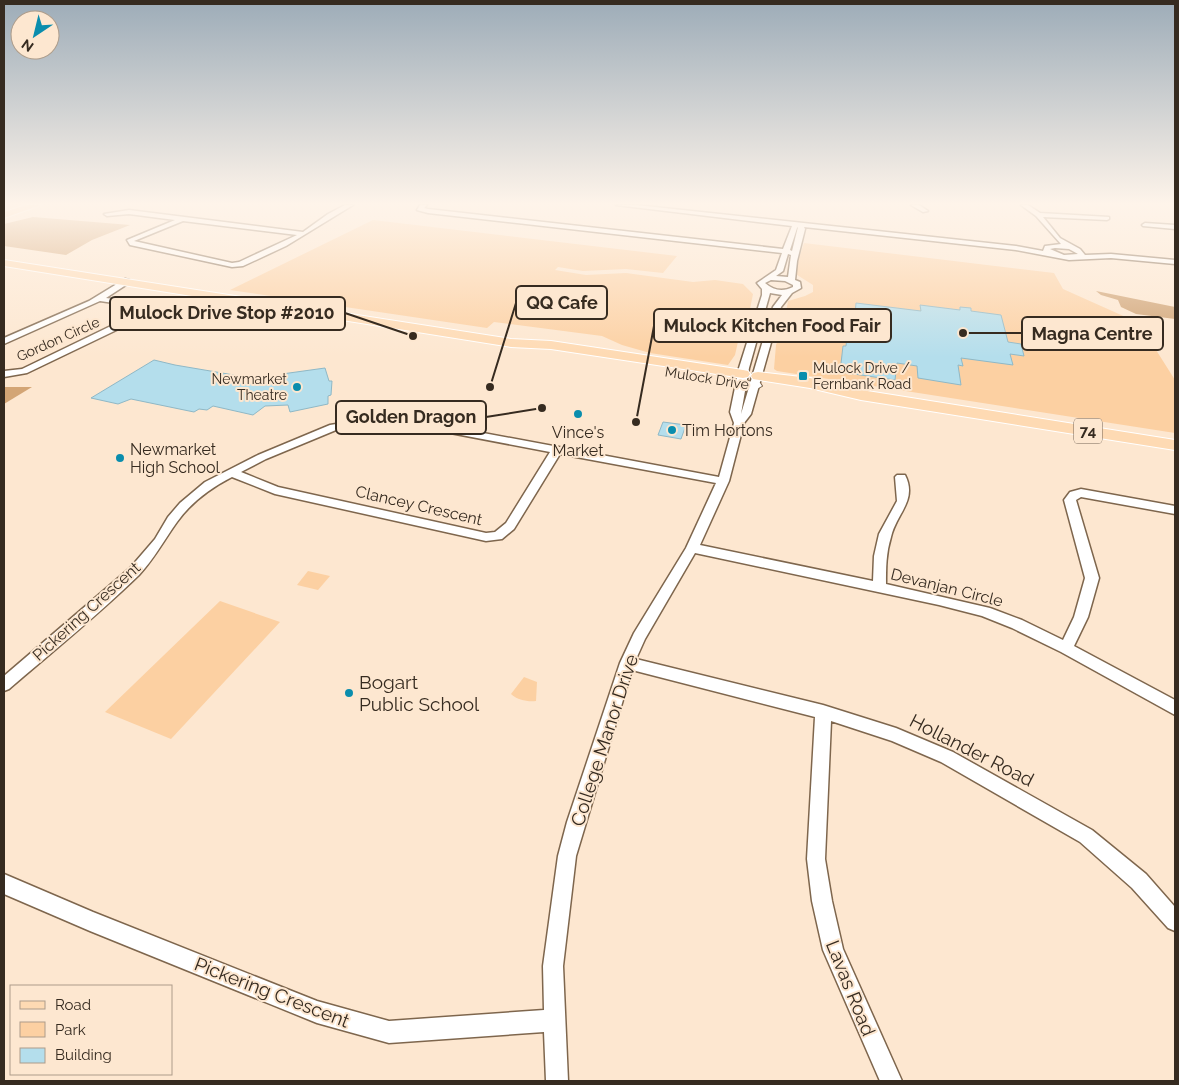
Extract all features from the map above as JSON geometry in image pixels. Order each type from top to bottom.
[{"type":"main road","name":"Mulock Drive","points":[[4,263],[526,345],[543,352],[750,380],[808,394],[861,395],[1175,445]]},
{"type":"street","points":[[187,256],[232,265],[258,256]]},
{"type":"street","points":[[771,278],[791,280],[798,286],[796,290],[780,292],[762,285],[762,282],[771,278],[780,270],[785,256]]},
{"type":"street","points":[[791,280],[796,256]]},
{"type":"street","points":[[1057,256],[1067,258],[1110,256],[1175,262]]},
{"type":"street","name":"Gordon Circle","points":[[4,341],[99,299],[128,282]]},
{"type":"street","points":[[750,380],[766,288]]},
{"type":"street","points":[[750,380],[777,307],[781,300],[790,292]]},
{"type":"street","name":"Gordon Circle","points":[[4,374],[24,370],[153,310],[150,306],[99,299]]},
{"type":"street","name":"College Manor Drive","points":[[557,1081],[553,966],[567,856],[627,663],[639,637],[692,548],[723,480],[739,423],[746,414],[750,380]]},
{"type":"street","name":"Pickering Crescent","points":[[4,685],[135,571],[159,542],[172,520],[209,484],[302,439],[334,427],[374,421],[419,424],[723,480]]},
{"type":"street","name":"Clancey Crescent","points":[[231,472],[275,490],[486,537],[498,536],[510,526],[558,449]]},
{"type":"street","points":[[879,588],[880,556],[884,534],[903,501],[901,477]]},
{"type":"street","points":[[1066,648],[1080,617],[1092,578],[1070,500],[1074,495],[1081,494],[1175,510]]},
{"type":"street","name":"Devanjan Circle","points":[[692,548],[939,600],[985,612],[1017,624],[1066,648],[1175,708]]},
{"type":"street","name":"Hollander Road","points":[[627,663],[823,712],[896,735],[947,757],[1086,836],[1139,881],[1175,921]]},
{"type":"street","name":"Lavas Road","points":[[823,712],[816,859],[822,902],[832,950],[891,1081]]},
{"type":"street","name":"Pickering Crescent","points":[[4,884],[90,922],[317,1012],[389,1032],[555,1020]]},
{"type":"green space","points":[[300,256],[674,256],[677,256],[663,273],[626,269],[583,271],[558,267],[555,270],[586,275],[626,273],[693,282],[715,280],[743,284],[753,294],[749,314],[742,324],[735,355],[728,365],[650,353],[622,345],[602,336],[494,322],[487,328],[230,290]]},
{"type":"green space","points":[[800,256],[909,256],[1054,273],[1063,289],[1139,323],[1175,380],[1175,433],[777,371],[774,369],[776,345],[783,328],[788,301],[813,292],[813,285],[794,273]]},
{"type":"green space","points":[[308,571],[330,576],[318,590],[297,585]]},
{"type":"green space","points":[[220,601],[280,622],[171,739],[105,712]]},
{"type":"green space","points":[[524,677],[537,682],[536,701],[523,700],[511,694]]},
{"type":"shaded area","points":[[1096,291],[1175,307],[1175,319],[1136,314],[1121,307],[1118,300],[1101,295]]},
{"type":"shaded area","points":[[4,387],[32,387],[4,404]]},
{"type":"building","points":[[856,303],[921,311],[920,305],[960,310],[960,307],[971,308],[971,311],[1001,315],[1008,342],[1021,344],[1024,356],[1010,354],[1013,365],[961,358],[963,366],[958,365],[961,385],[918,378],[917,366],[897,363],[895,380],[840,372],[843,346],[846,346],[847,337],[853,338]]},
{"type":"building","name":"Newmarket High School","points":[[154,360],[287,384],[282,374],[325,368],[329,381],[332,381],[331,395],[328,396],[328,404],[290,412],[288,405],[265,406],[253,415],[213,406],[207,410],[199,409],[194,412],[131,399],[118,404],[91,398]]},
{"type":"building","name":"Tim Hortons","points":[[663,422],[686,425],[681,439],[658,435]]},
{"type":"place","name":"Magna Centre","points":[[963,333]]},
{"type":"place","name":"Mulock Drive Stop #2010","points":[[413,336]]},
{"type":"place","name":"Mulock Drive / Fernbank Road","points":[[803,376]]},
{"type":"place","name":"Newmarket Theatre","points":[[297,387]]},
{"type":"place","name":"QQ Cafe","points":[[490,387]]},
{"type":"place","name":"Golden Dragon","points":[[542,408]]},
{"type":"place","name":"Vince's Market","points":[[578,414]]},
{"type":"place","name":"Mulock Kitchen Food Fair","points":[[636,422]]},
{"type":"place","name":"Tim Hortons","points":[[672,430]]},
{"type":"place","name":"Newmarket High School","points":[[120,458]]},
{"type":"place","name":"Bogart Public School","points":[[349,693]]}]
